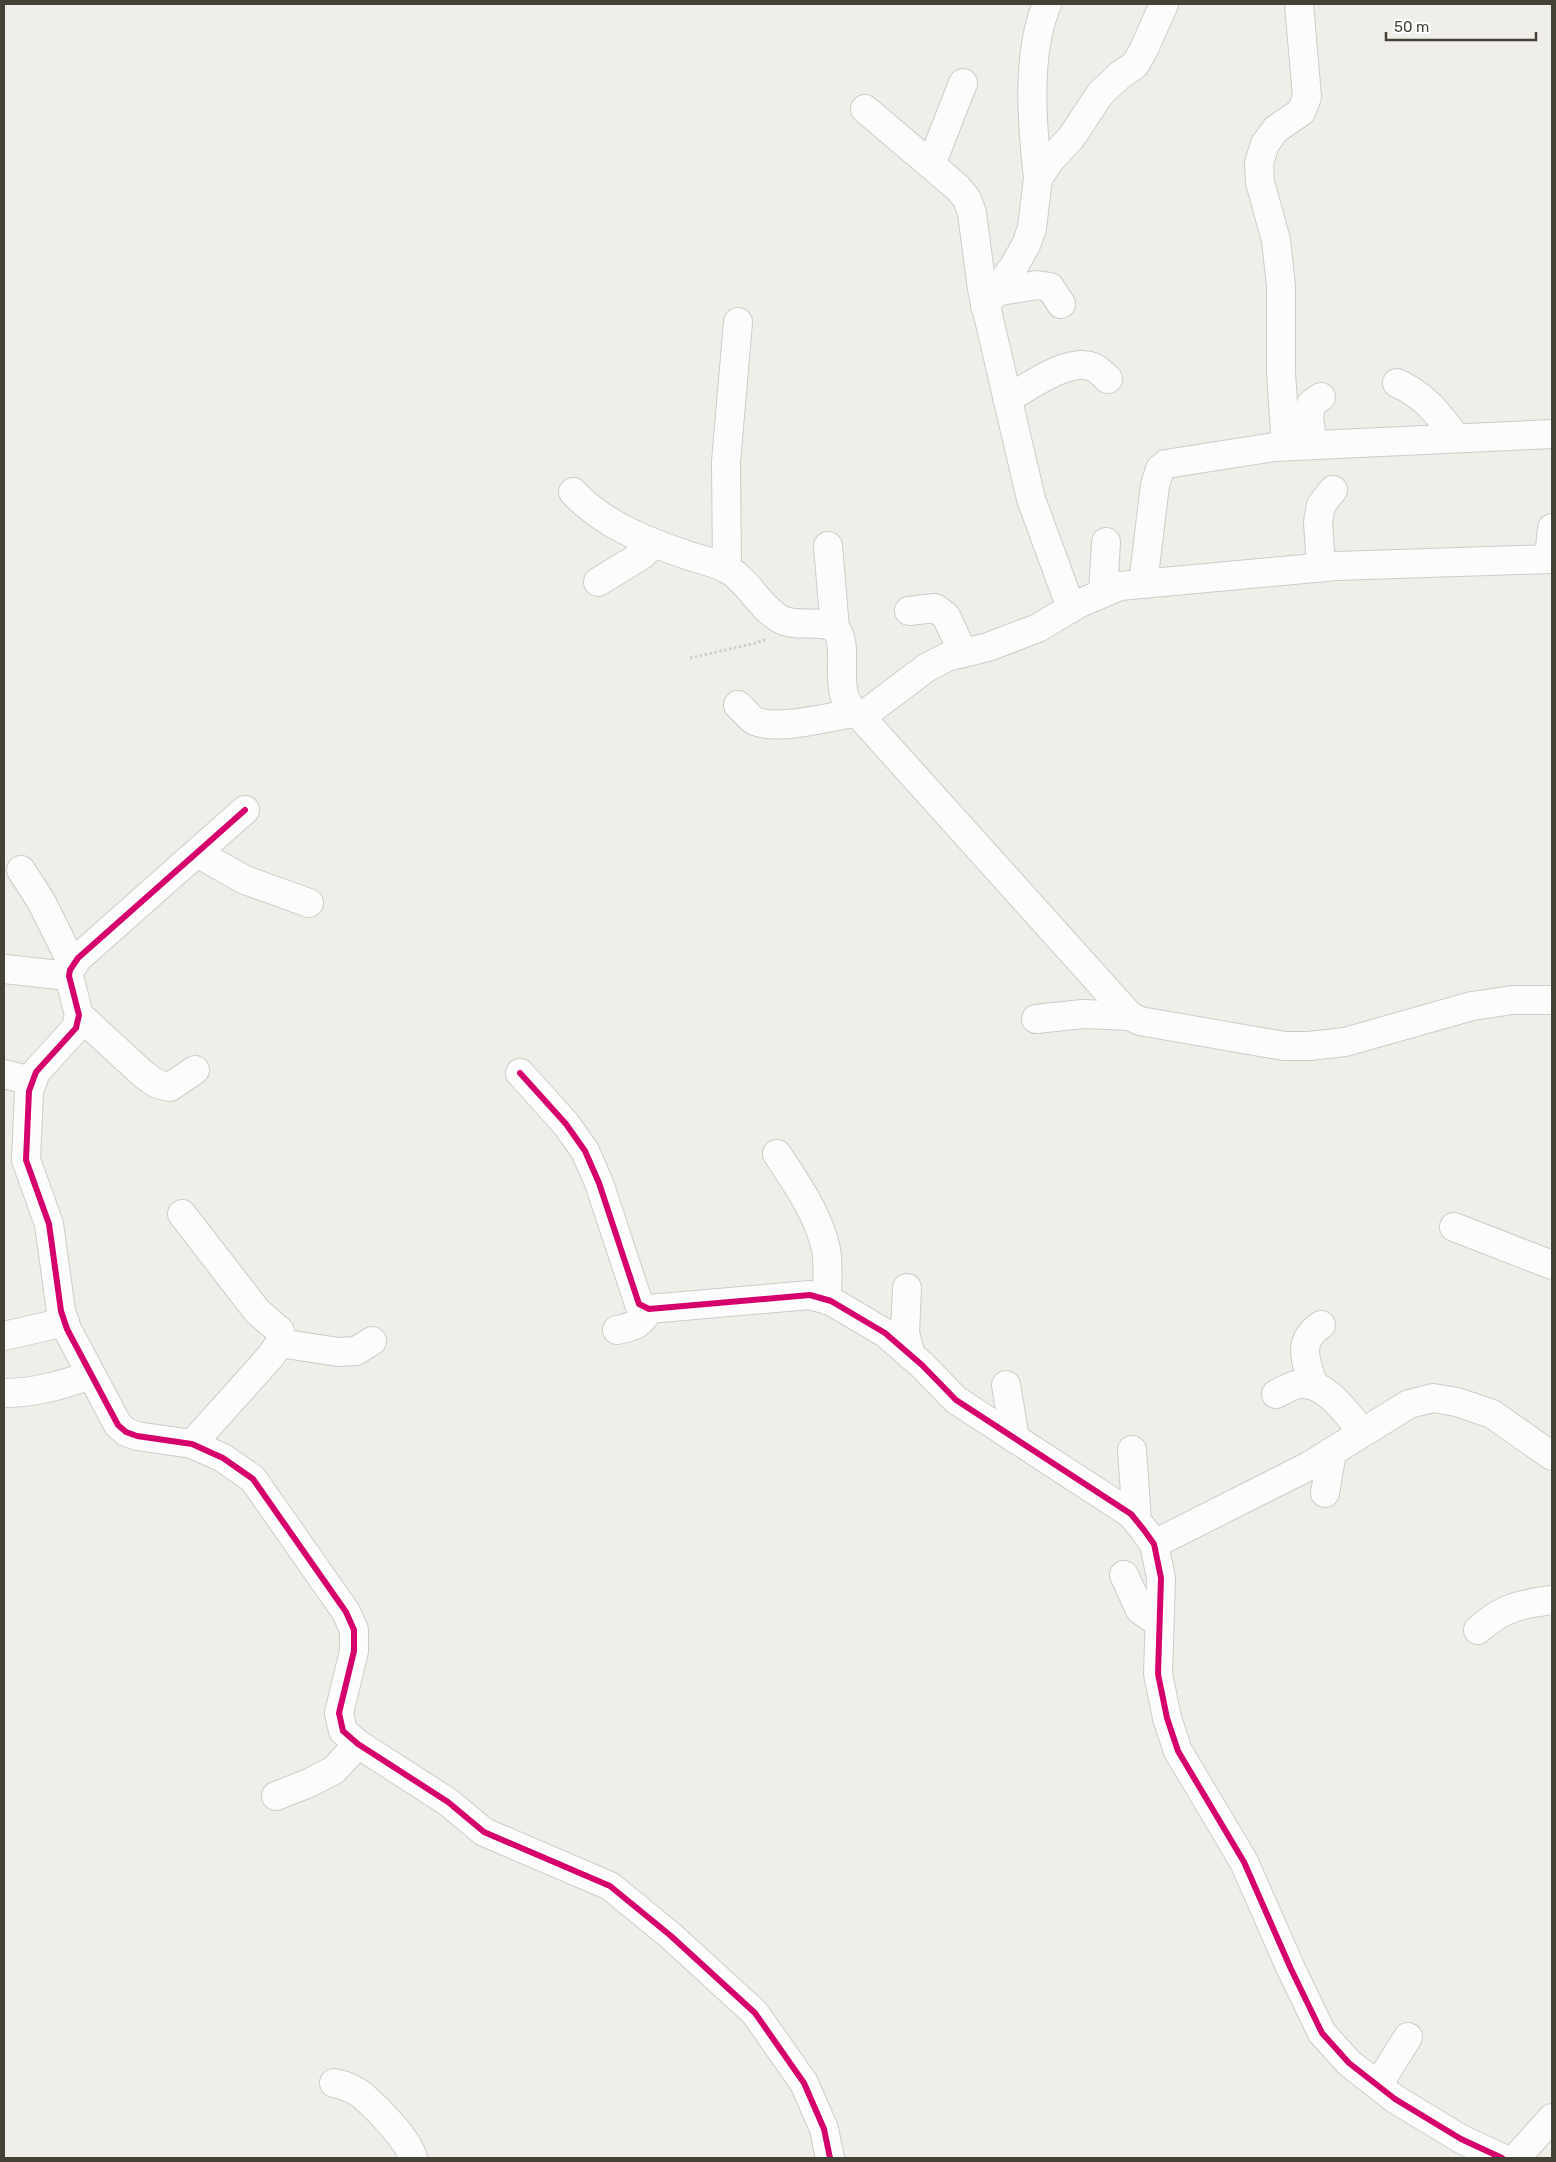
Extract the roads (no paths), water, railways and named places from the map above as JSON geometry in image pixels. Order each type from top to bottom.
[{"type":"street","points":[[990,299],[1014,266],[1026,245],[1032,228],[1038,178],[1032,122],[1035,55],[1043,13],[1047,4]]},
{"type":"street","points":[[1038,178],[1051,159],[1071,138],[1100,94],[1120,75],[1135,65],[1164,4]]},
{"type":"street","points":[[1286,446],[1281,373],[1281,286],[1276,240],[1260,182],[1259,163],[1265,144],[1276,129],[1301,112],[1307,97],[1299,4]]},
{"type":"street","points":[[931,165],[963,83]]},
{"type":"street","points":[[865,109],[958,188],[967,200],[972,213],[990,299],[1007,399],[1031,498],[1071,608]]},
{"type":"street","points":[[990,299],[1037,285],[1050,287],[1061,304]]},
{"type":"street","points":[[727,569],[726,462],[738,322]]},
{"type":"street","points":[[1007,399],[1057,370],[1078,364],[1094,367],[1108,379]]},
{"type":"street","points":[[1397,383],[1414,390],[1433,407],[1456,438]]},
{"type":"street","points":[[1314,445],[1309,418],[1311,404],[1321,397]]},
{"type":"street","points":[[1143,584],[1155,485],[1160,469],[1172,462],[1286,446],[1552,434]]},
{"type":"street","points":[[1321,567],[1318,522],[1321,505],[1333,490]]},
{"type":"street","points":[[573,492],[586,505],[619,528],[654,544],[727,569],[748,587],[773,615],[785,621],[831,626],[836,629],[839,632],[841,642],[842,682],[845,698],[857,715],[1130,1016],[1140,1021],[1284,1046],[1309,1046],[1345,1042],[1472,1006],[1513,1000],[1552,1000]]},
{"type":"street","points":[[738,704],[755,721],[772,723],[792,723],[857,715],[926,668],[947,658],[988,647],[1038,628],[1071,608],[1120,586],[1321,567],[1551,559],[1552,528]]},
{"type":"street","points":[[1103,593],[1106,542]]},
{"type":"street","points":[[598,582],[642,556],[654,544]]},
{"type":"street","points":[[828,546],[836,629]]},
{"type":"street","points":[[909,611],[935,608],[946,616],[963,653]]},
{"type":"street","points":[[71,971],[78,958],[245,810]]},
{"type":"street","points":[[197,853],[245,880],[309,903]]},
{"type":"street","points":[[21,870],[41,901],[71,971],[79,1015],[76,1028],[36,1072],[32,1081],[26,1160],[29,1174],[49,1224],[65,1322],[118,1426],[126,1432],[137,1436],[192,1444],[223,1458],[253,1479],[346,1612],[354,1630],[354,1651],[338,1713],[343,1731],[358,1744],[448,1802],[484,1832],[610,1886],[670,1936],[755,2013],[804,2084],[824,2130],[830,2158]]},
{"type":"street","points":[[4,969],[71,971]]},
{"type":"street","points":[[1036,1020],[1083,1014],[1130,1016]]},
{"type":"street","points":[[79,1015],[142,1074],[157,1084],[170,1087],[195,1070]]},
{"type":"street","points":[[520,1073],[566,1124],[584,1151],[599,1183],[639,1304],[649,1308],[810,1295],[827,1300],[884,1333],[911,1356],[956,1400],[1130,1514],[1154,1544],[1161,1578],[1158,1674],[1167,1718],[1178,1751],[1244,1862],[1291,1969],[1322,2033],[1349,2063],[1396,2099],[1461,2139],[1502,2158]]},
{"type":"street","points":[[4,1074],[32,1081]]},
{"type":"street","points":[[777,1154],[802,1191],[819,1227],[826,1251],[827,1300]]},
{"type":"street","points":[[4,1160],[29,1174]]},
{"type":"street","points":[[182,1214],[258,1311],[280,1331],[280,1343],[192,1444]]},
{"type":"street","points":[[1454,1227],[1552,1265]]},
{"type":"street","points":[[907,1288],[905,1333],[911,1356]]},
{"type":"street","points":[[617,1330],[634,1326],[644,1320],[649,1308]]},
{"type":"street","points":[[4,1336],[65,1322]]},
{"type":"street","points":[[1312,1384],[1305,1359],[1305,1344],[1310,1332],[1321,1325]]},
{"type":"street","points":[[280,1343],[338,1352],[356,1351],[372,1341]]},
{"type":"street","points":[[4,1393],[26,1393],[50,1389],[91,1375]]},
{"type":"street","points":[[1276,1394],[1299,1384],[1312,1384],[1331,1397],[1363,1432]]},
{"type":"street","points":[[1006,1385],[1015,1439]]},
{"type":"street","points":[[1154,1544],[1309,1466],[1408,1404],[1433,1398],[1457,1402],[1492,1414],[1552,1456]]},
{"type":"street","points":[[1132,1450],[1137,1522]]},
{"type":"street","points":[[1325,1493],[1332,1452]]},
{"type":"street","points":[[1124,1576],[1140,1610],[1159,1624]]},
{"type":"street","points":[[1478,1630],[1494,1616],[1519,1605],[1552,1600]]},
{"type":"street","points":[[276,1796],[309,1783],[334,1770],[358,1744]]},
{"type":"street","points":[[1378,2086],[1408,2037]]},
{"type":"street","points":[[334,2083],[344,2085],[361,2095],[405,2140],[413,2158]]},
{"type":"street","points":[[1516,2158],[1552,2118]]}]
